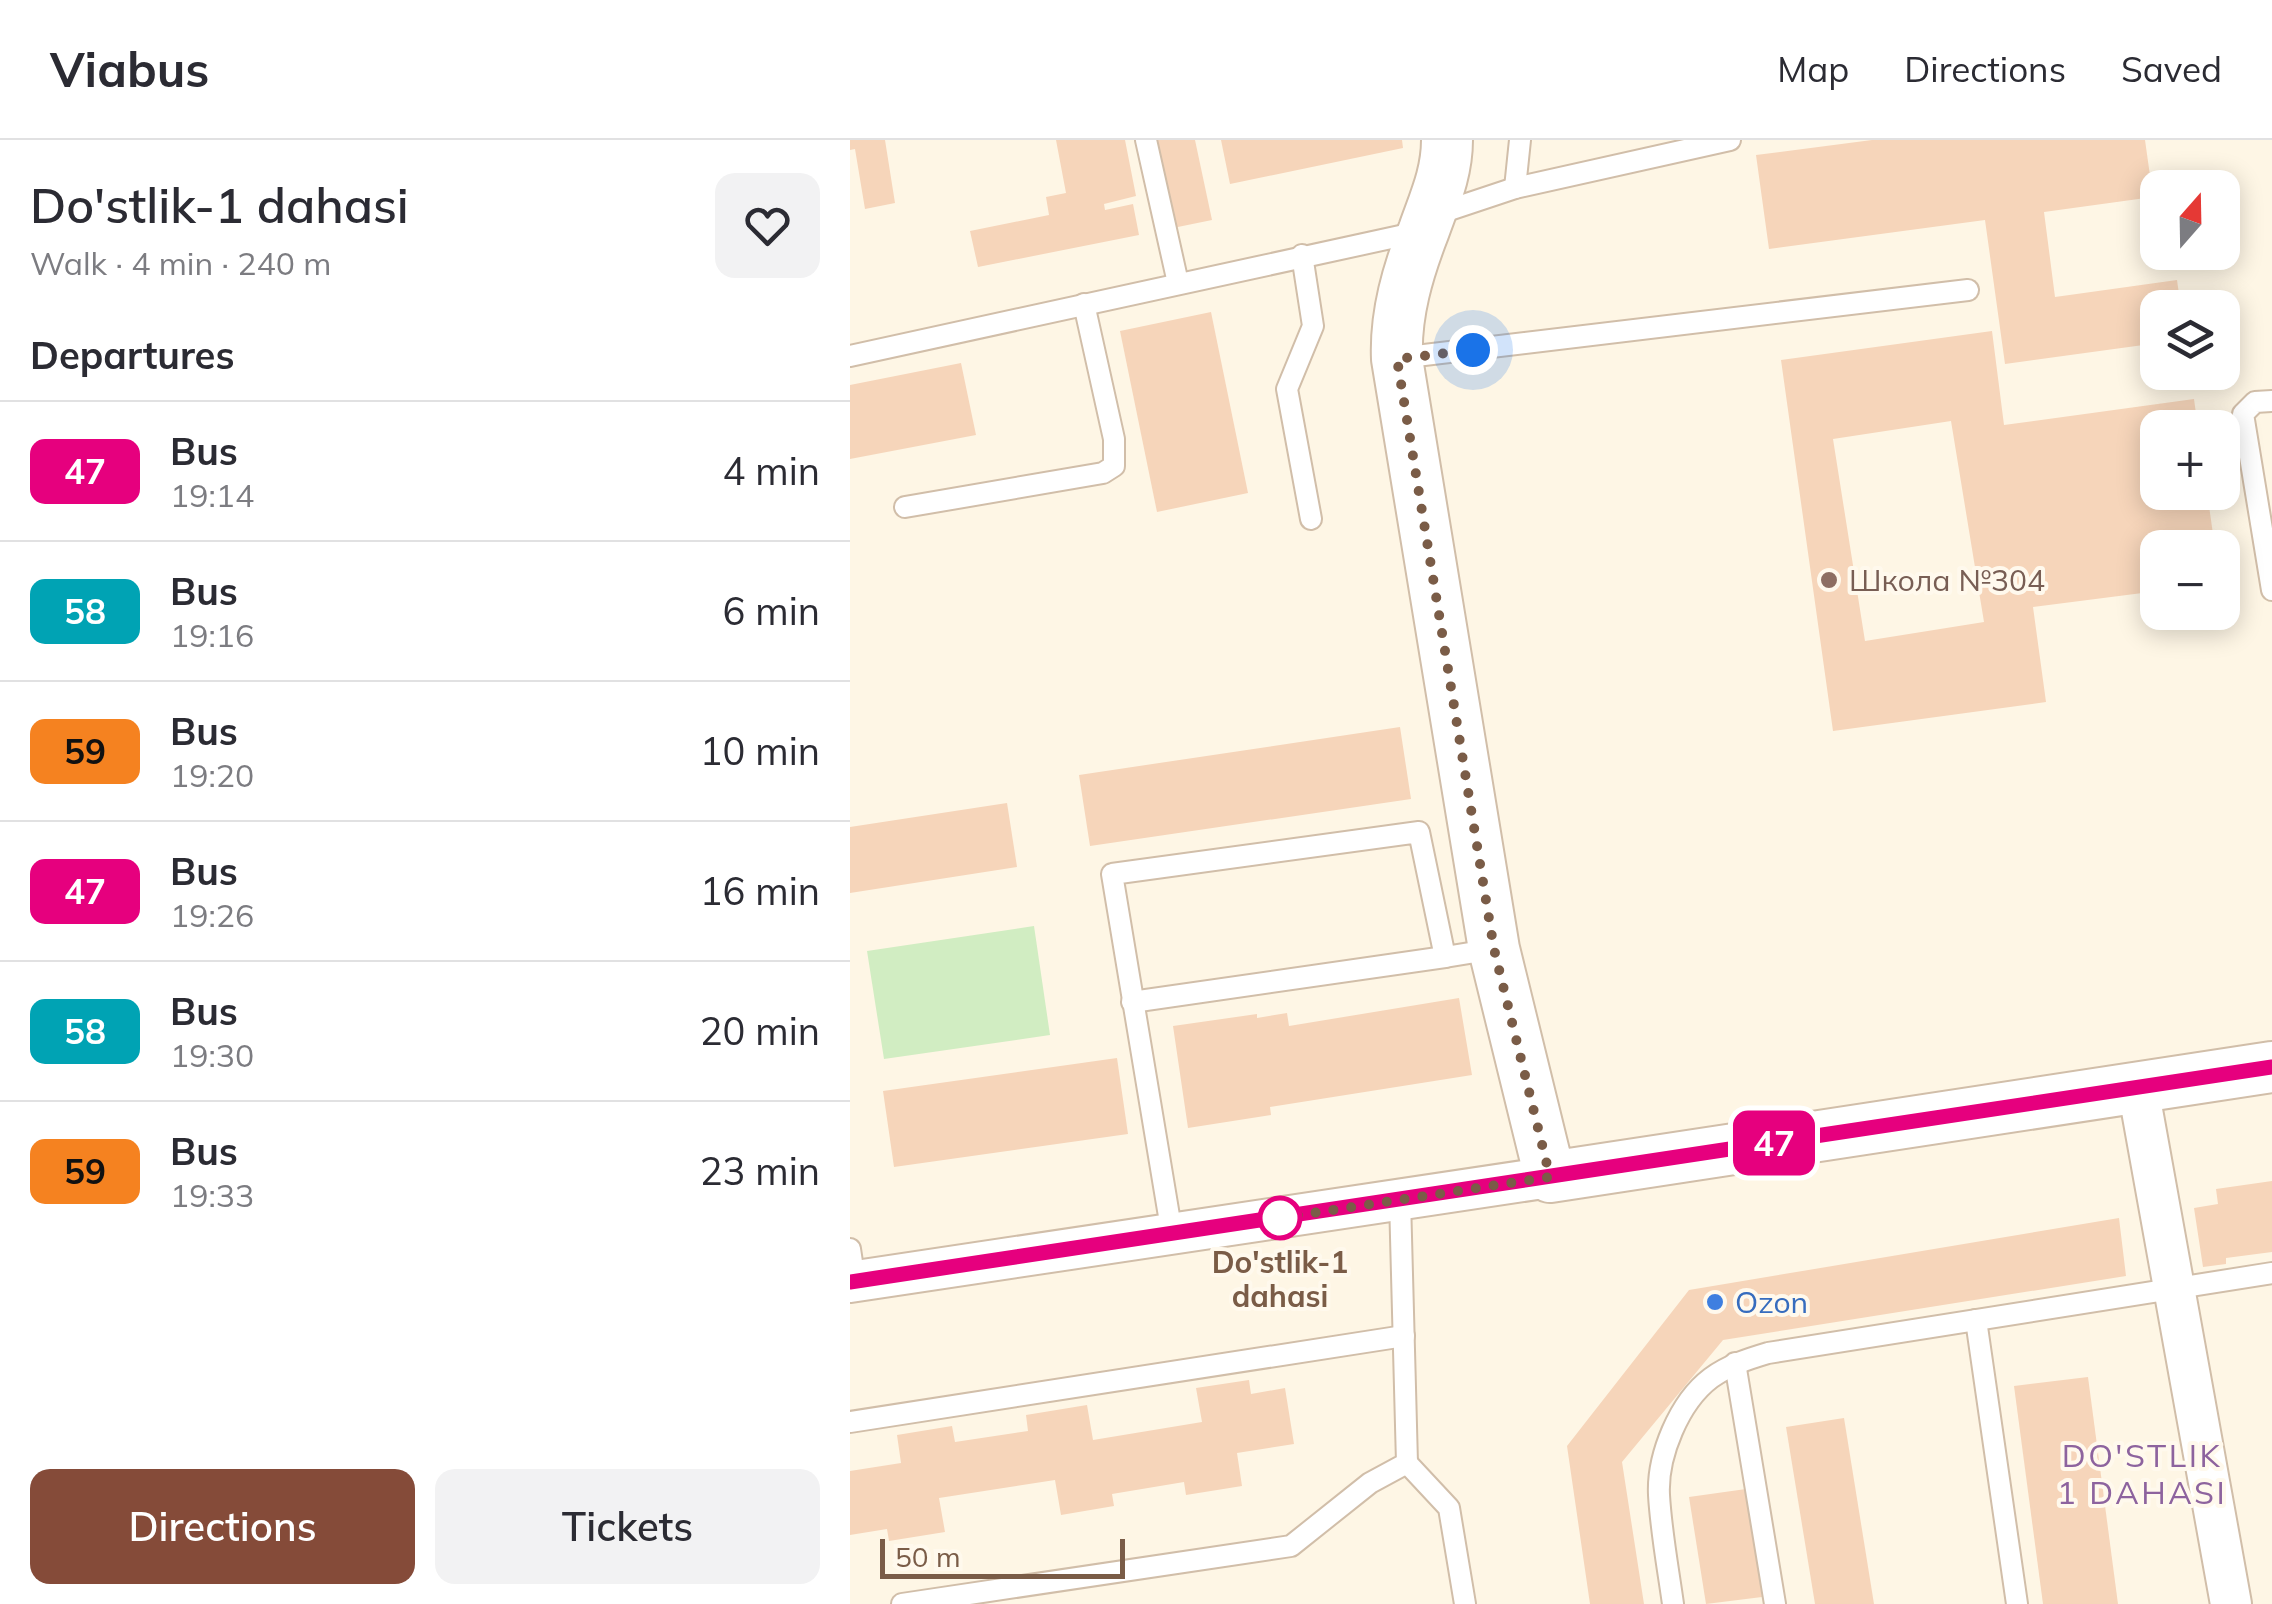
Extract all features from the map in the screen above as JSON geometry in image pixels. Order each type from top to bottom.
[{"type":"street","points":[[1448,140],[1444,178],[1423,231],[1400,312],[1397,359],[1494,949],[1550,1177]]},
{"type":"street","points":[[852,1271],[1172,1234],[2272,1067]]},
{"type":"street","points":[[2138,1088],[2231,1604]]},
{"type":"lane","points":[[1146,140],[1178,283]]},
{"type":"lane","points":[[1515,188],[1520,140]]},
{"type":"lane","points":[[850,356],[1423,231],[1446,211],[1515,188],[1730,140]]},
{"type":"lane","points":[[1302,255],[1313,326],[1287,389],[1311,519]]},
{"type":"lane","points":[[1397,359],[1968,290]]},
{"type":"lane","points":[[905,507],[1103,473],[1114,466],[1114,439],[1084,304]]},
{"type":"lane","points":[[2272,401],[2255,402],[2243,414],[2272,590]]},
{"type":"lane","points":[[1172,1234],[1112,874],[1419,832],[1445,957]]},
{"type":"lane","points":[[1132,1002],[1494,949]]},
{"type":"lane","points":[[1400,1199],[1407,1463],[1450,1508],[1465,1604]]},
{"type":"lane","points":[[1673,1604],[1658,1492],[1664,1449],[1687,1406],[1708,1380],[1735,1364],[1768,1353],[2272,1274]]},
{"type":"lane","points":[[1976,1320],[2017,1604]]},
{"type":"lane","points":[[850,1422],[1404,1336]]},
{"type":"lane","points":[[1735,1364],[1775,1604]]},
{"type":"lane","points":[[902,1604],[1291,1546],[1370,1484],[1407,1463]]},
{"type":"green space","points":[[1034,926],[1050,1035],[884,1059],[867,951]]},
{"type":"building","points":[[850,140],[885,140],[895,203],[865,209]]},
{"type":"building","points":[[1056,140],[1125,140],[1136,196],[1104,204],[1105,210],[1133,204],[1139,235],[978,267],[970,231],[1049,215],[1046,197],[1066,193]]},
{"type":"building","points":[[1154,140],[1195,140],[1212,220],[1168,229]]},
{"type":"building","points":[[1221,140],[1402,140],[1403,148],[1230,184]]},
{"type":"building","points":[[1872,140],[2145,140],[2149,170],[2140,170],[2140,199],[2044,212],[2055,297],[2177,280],[2178,290],[2140,290],[2140,345],[2005,364],[1985,220],[1769,249],[1756,155]]},
{"type":"building","points":[[1211,312],[1248,493],[1157,512],[1120,331]]},
{"type":"building","points":[[1992,331],[2004,425],[2194,399],[2196,410],[2140,410],[2140,510],[2210,510],[2212,530],[2140,530],[2140,593],[2033,607],[2046,702],[1833,731],[1781,360]],"holes":[[[1951,421],[1984,622],[1865,641],[1833,439]]]},
{"type":"building","points":[[961,363],[976,435],[850,459],[850,385]]},
{"type":"building","points":[[1400,727],[1411,799],[1090,846],[1079,775]]},
{"type":"building","points":[[1007,803],[1017,867],[850,893],[850,827]]},
{"type":"building","points":[[1459,998],[1472,1075],[1270,1107],[1271,1115],[1188,1128],[1173,1026],[1287,1013],[1289,1026]]},
{"type":"building","points":[[1117,1058],[1128,1134],[894,1167],[883,1091]]},
{"type":"building","points":[[2272,1181],[2272,1252],[2226,1258],[2226,1264],[2203,1267],[2194,1208],[2218,1204],[2216,1189]]},
{"type":"building","points":[[2119,1218],[2126,1276],[1723,1340],[1622,1462],[1644,1604],[1590,1604],[1567,1446],[1689,1290]]},
{"type":"building","points":[[2088,1377],[2118,1604],[2043,1604],[2014,1386]]},
{"type":"building","points":[[1249,1380],[1251,1394],[1285,1388],[1294,1444],[1237,1453],[1242,1486],[1186,1495],[1184,1482],[1112,1494],[1114,1506],[1061,1515],[1055,1480],[939,1498],[945,1532],[889,1541],[887,1529],[850,1535],[850,1471],[901,1463],[897,1435],[952,1426],[955,1442],[1028,1431],[1026,1415],[1087,1405],[1093,1440],[1202,1422],[1196,1388]]},
{"type":"building","points":[[1844,1418],[1874,1604],[1815,1604],[1786,1427]]},
{"type":"building","points":[[1746,1489],[1762,1597],[1706,1604],[1689,1497]]},
{"type":"bus line","name":"47","points":[[850,1282],[2272,1067]]},
{"type":"place","name":"Школа №304","points":[[1829,580]]},
{"type":"place","name":"Do'stlik-1 dahasi","points":[[1280,1218]]},
{"type":"place","name":"Ozon","points":[[1715,1302]]},
{"type":"district","name":"DO'STLIK 1 DAHASI","points":[[2142,1474]]},
{"type":"route","points":[[1280,1218],[1550,1177],[1494,949],[1397,359],[1473,350]]}]
